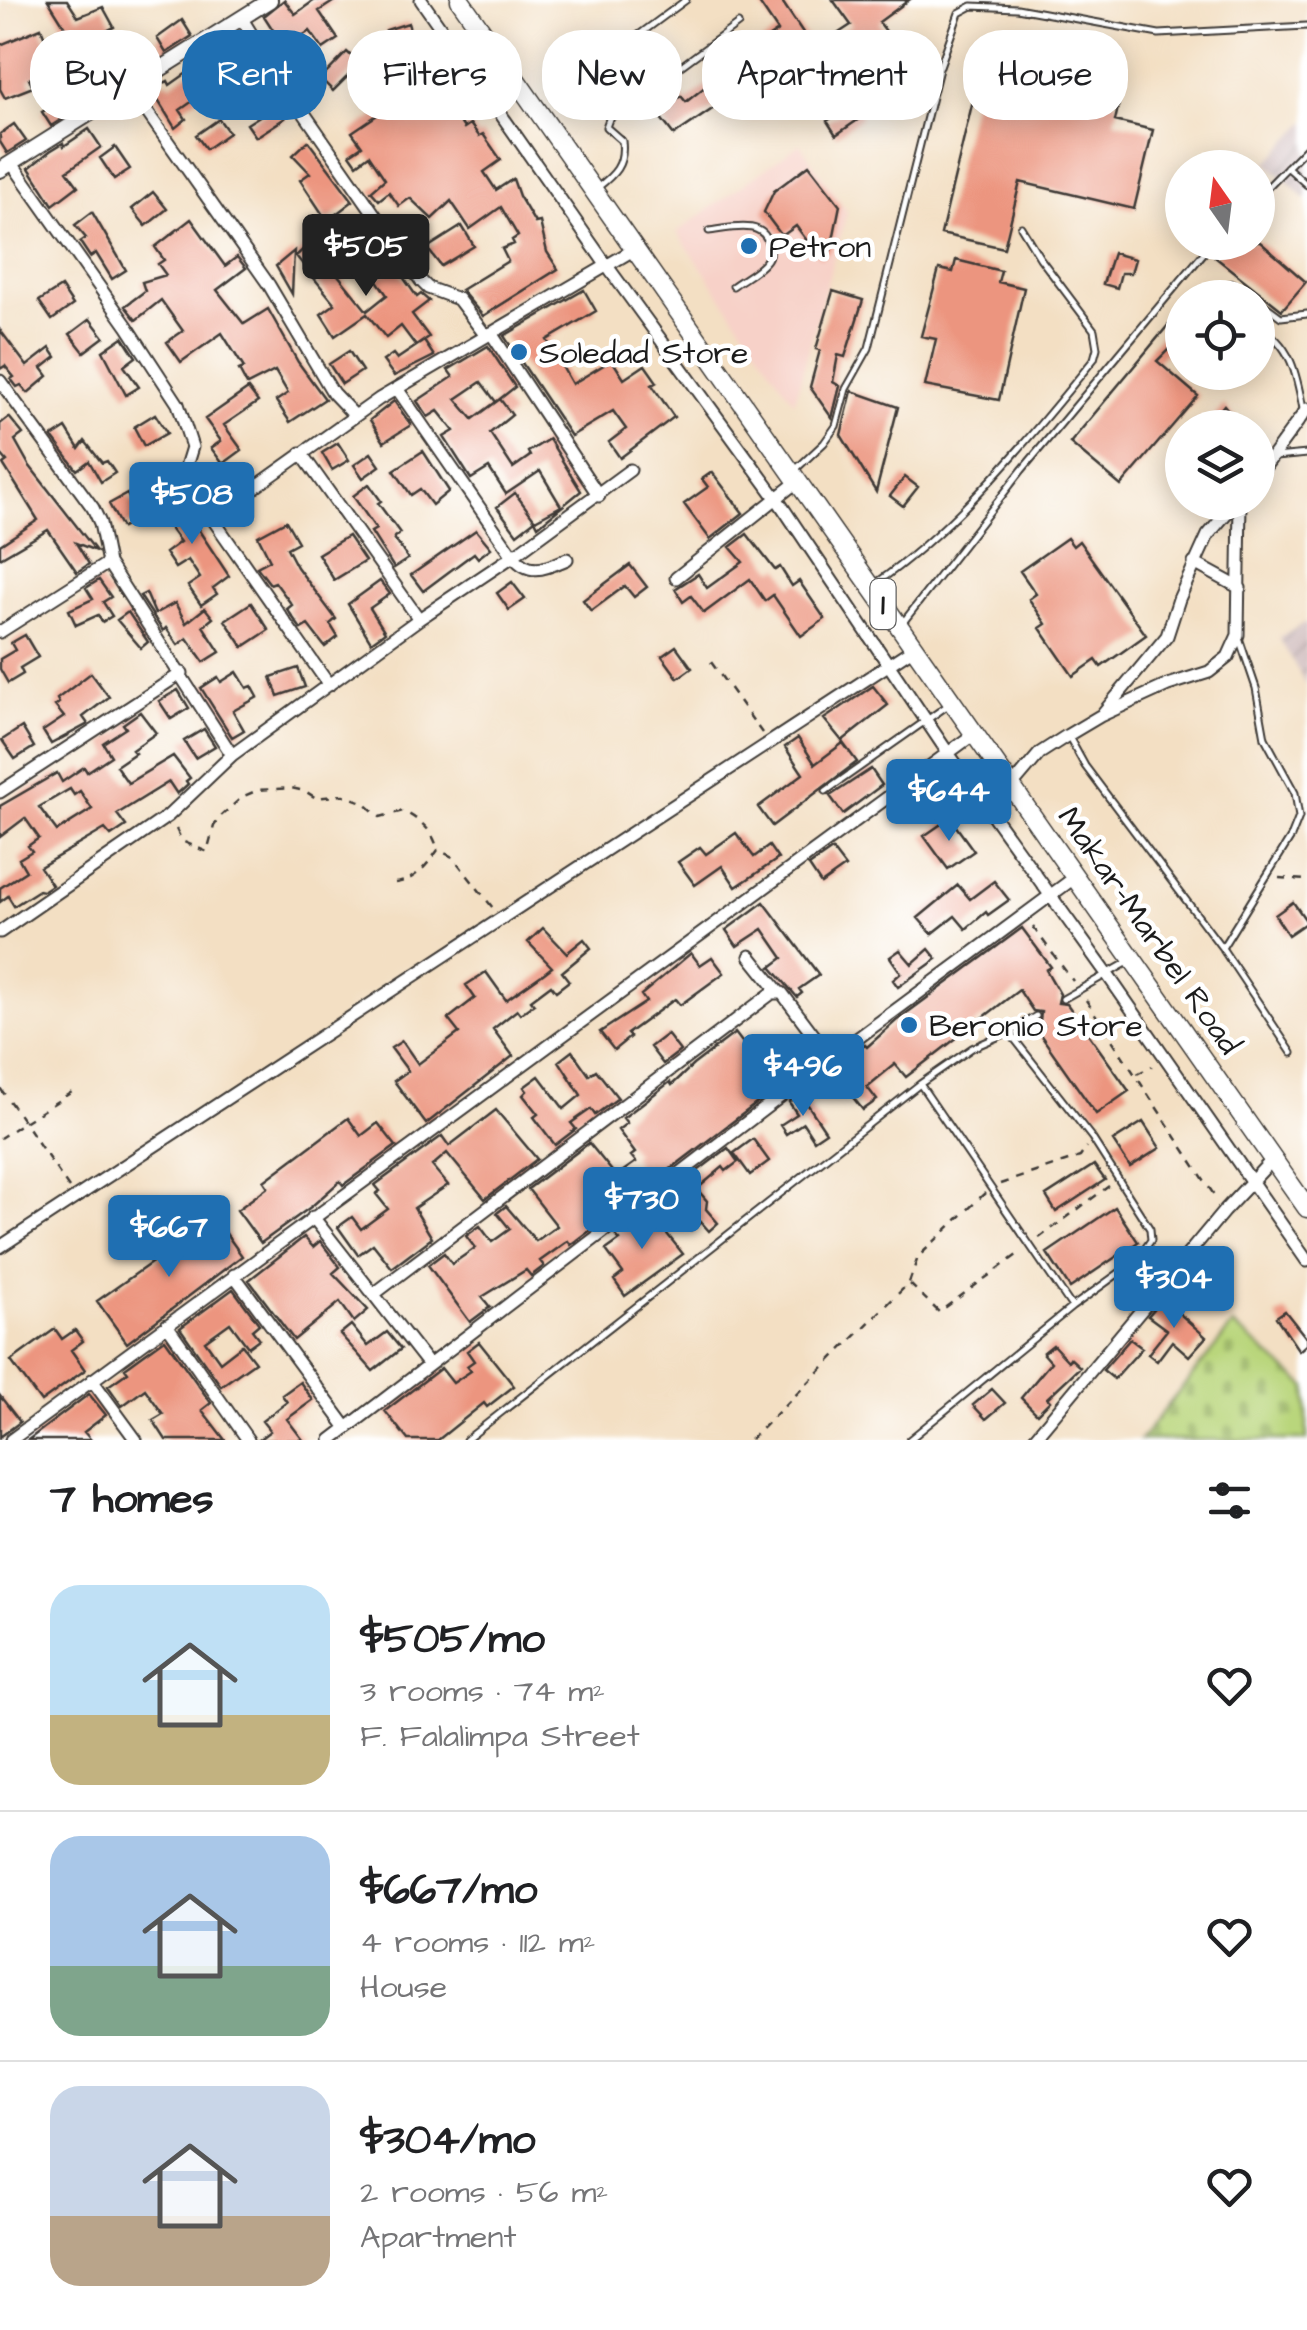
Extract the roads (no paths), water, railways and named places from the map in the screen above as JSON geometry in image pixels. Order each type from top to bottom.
[{"type":"main road","name":"Makar-Marbel Road","points":[[460,0],[1307,1208]]},
{"type":"street","points":[[162,68],[270,0]]},
{"type":"street","points":[[420,0],[777,499],[948,753],[1307,1261]]},
{"type":"street","points":[[242,19],[421,282],[458,298],[599,496]]},
{"type":"street","points":[[79,120],[6,166],[127,326],[178,404],[192,447],[184,484],[329,685]]},
{"type":"street","points":[[153,120],[269,285],[334,393],[355,416]]},
{"type":"street","points":[[212,518],[355,416],[636,249]]},
{"type":"street","points":[[0,380],[93,508],[108,563],[232,755]]},
{"type":"street","points":[[398,390],[513,556],[526,568],[535,570],[567,559]]},
{"type":"street","points":[[1275,453],[1305,411]]},
{"type":"street","points":[[301,453],[419,620]]},
{"type":"street","points":[[0,932],[168,816],[232,755],[599,496],[630,470]]},
{"type":"street","points":[[676,578],[777,499],[795,477]]},
{"type":"street","points":[[1100,716],[1168,636],[1194,563],[1208,535],[1222,520]]},
{"type":"street","points":[[1012,786],[1040,754],[1068,735],[1100,716],[1219,666],[1228,657],[1238,635],[1238,520]]},
{"type":"street","points":[[2,624],[108,563]]},
{"type":"street","points":[[1194,563],[1240,588]]},
{"type":"street","points":[[0,1247],[914,648]]},
{"type":"street","points":[[0,792],[182,674]]},
{"type":"street","points":[[10,1440],[974,734]]},
{"type":"street","points":[[331,1440],[831,1058],[1074,878]]},
{"type":"street","points":[[750,956],[831,1058]]},
{"type":"street","points":[[374,1294],[778,991]]},
{"type":"street","points":[[1033,1440],[1272,1159]]},
{"type":"street","points":[[313,1217],[429,1365]]},
{"type":"street","points":[[234,1275],[347,1428]]},
{"type":"street","points":[[167,1324],[248,1440]]},
{"type":"street","points":[[92,1380],[136,1440]]},
{"type":"lane","points":[[645,30],[686,0]]},
{"type":"lane","points":[[795,477],[836,426],[846,389],[869,348],[939,69],[958,13],[972,6],[1017,8],[1159,34],[1307,26]]},
{"type":"lane","points":[[682,63],[738,24]]},
{"type":"lane","points":[[594,190],[611,177],[623,159],[622,142],[606,123],[609,120]]},
{"type":"lane","points":[[1275,180],[1307,146]]},
{"type":"lane","points":[[1288,167],[1307,185]]},
{"type":"lane","points":[[709,231],[750,227],[767,240],[770,251],[766,262],[732,286]]},
{"type":"lane","points":[[871,586],[918,554],[940,532],[1094,359],[1094,330],[1020,227]]},
{"type":"lane","points":[[900,627],[1022,470],[1198,260]]},
{"type":"lane","points":[[1275,313],[1281,317],[1307,314]]},
{"type":"lane","points":[[1275,341],[1286,350],[1294,368],[1305,411]]},
{"type":"lane","points":[[1275,457],[1307,454]]},
{"type":"lane","points":[[1222,948],[1291,838],[1299,817],[1295,794],[1265,738],[1256,688],[1238,635]]},
{"type":"lane","points":[[826,790],[951,703]]},
{"type":"lane","points":[[1068,735],[1085,766],[1222,948],[1292,1053]]},
{"type":"lane","points":[[1063,999],[1132,959]]},
{"type":"lane","points":[[466,1440],[920,1084],[972,1048],[1036,1016]]},
{"type":"lane","points":[[909,1440],[1072,1307],[1137,1260],[1151,1240],[1150,1230],[1092,1138],[1010,1032]]},
{"type":"lane","points":[[920,1084],[1072,1307]]},
{"type":"place","name":"Petron","points":[[749,246]]},
{"type":"place","name":"Soledad Store","points":[[519,352]]},
{"type":"place","name":"Beronio Store","points":[[909,1025]]}]
